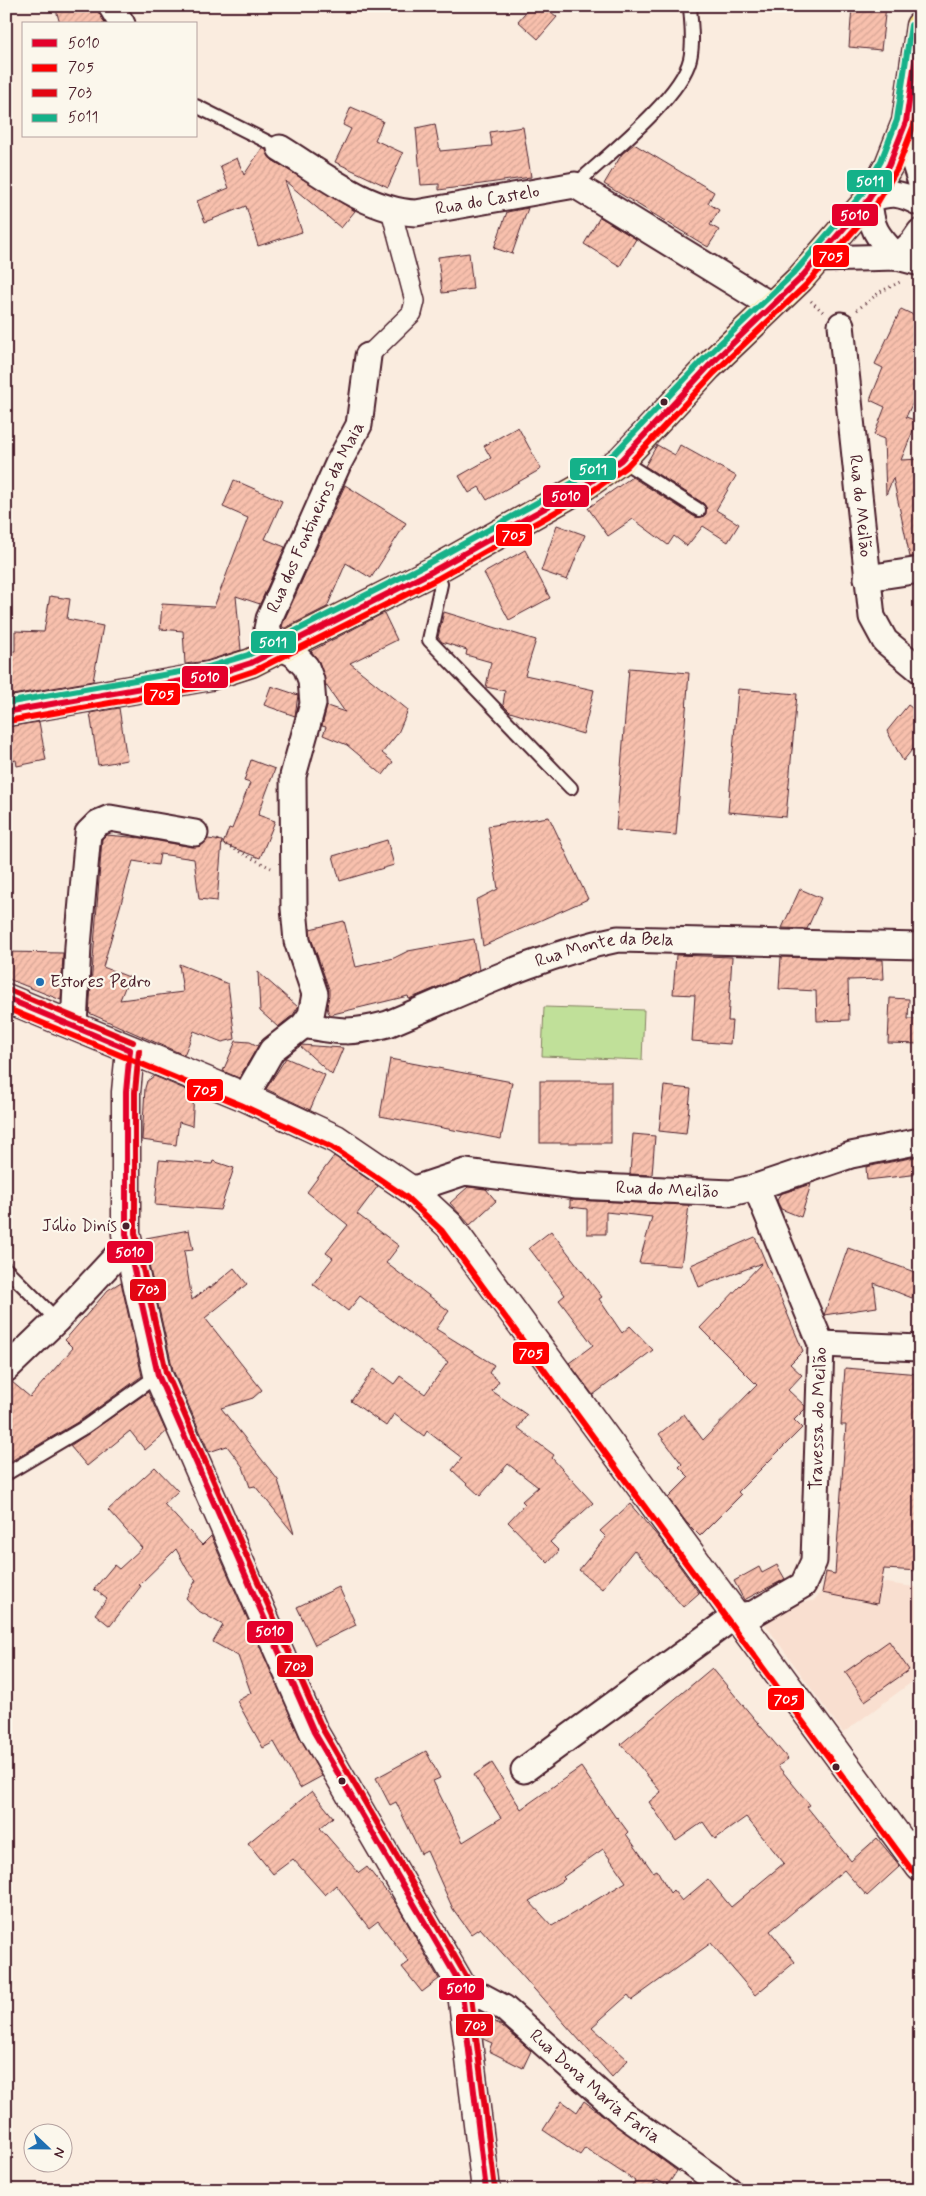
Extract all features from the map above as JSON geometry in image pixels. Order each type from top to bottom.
[{"type":"main road","points":[[6,712],[210,676],[251,663],[433,571],[586,485],[621,460],[708,367],[800,279],[869,199],[889,165],[906,122],[920,26]]},
{"type":"main road","points":[[6,998],[245,1097],[336,1138],[411,1190],[449,1225],[920,1867]]},
{"type":"main road","points":[[130,1050],[126,1102],[126,1234],[158,1375],[314,1732],[461,1984],[486,2190]]},
{"type":"street","points":[[111,6],[121,22]]},
{"type":"street","points":[[906,122],[910,148],[920,180]]},
{"type":"street","name":"Rua do Castelo","points":[[280,148],[359,196],[397,212],[416,213],[575,185]]},
{"type":"street","points":[[575,185],[772,306]]},
{"type":"street","points":[[907,267],[876,236],[870,222],[869,199],[888,193],[901,194],[920,203]]},
{"type":"street","name":"Rua dos Fontineiros da Maia","points":[[245,1097],[272,1050],[311,1016],[315,994],[297,941],[294,908],[292,776],[313,704],[311,680],[306,666],[294,654],[282,648],[271,638],[267,629],[269,619],[338,464],[359,425],[368,356],[412,313],[415,301],[391,210]]},
{"type":"street","points":[[907,267],[913,242],[920,232]]},
{"type":"street","points":[[819,259],[907,267]]},
{"type":"street","name":"Rua do Meilão","points":[[841,325],[872,617],[885,641],[920,670]]},
{"type":"street","points":[[867,578],[920,570]]},
{"type":"street","points":[[74,1026],[78,946],[88,833],[98,823],[110,818],[195,833]]},
{"type":"street","name":"Rua Monte da Bela","points":[[304,1024],[343,1032],[365,1030],[388,1024],[559,955],[588,945],[618,939],[920,946]]},
{"type":"street","name":"Rua do Meilão","points":[[411,1190],[465,1172],[577,1186],[731,1193],[756,1187],[850,1154],[920,1141]]},
{"type":"street","name":"Travessa do Meilão","points":[[735,1616],[754,1614],[803,1585],[814,1561],[821,1344],[756,1187]]},
{"type":"street","points":[[6,1369],[57,1320],[128,1244]]},
{"type":"street","points":[[821,1344],[920,1348]]},
{"type":"street","points":[[524,1770],[735,1616]]},
{"type":"street","name":"Rua Dona Maria Faria","points":[[461,1984],[504,2008],[623,2114],[729,2190]]},
{"type":"lane","points":[[575,185],[656,109],[684,74],[690,60],[692,43],[690,6]]},
{"type":"lane","name":"Rua do Castelo","points":[[198,107],[280,148]]},
{"type":"lane","points":[[621,460],[699,510]]},
{"type":"lane","points":[[433,571],[441,584],[429,640],[571,788]]},
{"type":"lane","points":[[6,1269],[57,1320]]},
{"type":"lane","points":[[6,1474],[85,1426],[158,1375]]},
{"type":"path","points":[[800,279],[810,299],[824,314],[841,325],[907,267]]},
{"type":"path","points":[[195,833],[210,835],[224,846],[270,868],[294,873]]},
{"type":"shaded area","points":[[827,1574],[920,1588],[920,1676],[843,1733],[762,1620],[789,1603],[813,1601],[821,1592]]},
{"type":"green space","points":[[544,1007],[644,1010],[642,1060],[542,1056]]},
{"type":"building","points":[[55,6],[97,6],[104,22],[59,22]]},
{"type":"building","points":[[531,6],[544,6],[557,17],[538,39],[518,21]]},
{"type":"building","points":[[852,6],[886,6],[881,50],[849,47]]},
{"type":"building","points":[[351,107],[383,121],[375,140],[403,153],[388,187],[335,162],[351,129],[343,125]]},
{"type":"building","points":[[435,124],[440,151],[492,146],[490,132],[523,127],[531,177],[439,190],[439,184],[421,185],[416,128]]},
{"type":"building","points":[[634,144],[714,192],[708,203],[719,210],[710,225],[719,230],[708,247],[604,184],[622,154]]},
{"type":"building","points":[[262,148],[266,150],[272,160],[355,211],[341,228],[285,181],[302,232],[258,246],[246,206],[205,222],[197,201],[229,188],[220,166],[237,158],[244,175]]},
{"type":"building","points":[[528,208],[512,254],[494,248],[507,212]]},
{"type":"building","points":[[600,217],[636,239],[620,266],[584,244]]},
{"type":"building","points":[[469,253],[473,289],[442,293],[438,257]]},
{"type":"building","points":[[901,309],[920,318],[920,387],[906,417],[917,421],[901,460],[920,459],[920,556],[910,557],[893,478],[886,495],[884,439],[874,435],[885,407],[870,400],[883,368],[875,364]]},
{"type":"building","points":[[518,427],[541,469],[487,500],[479,487],[469,493],[459,476],[491,458],[484,446]]},
{"type":"building","points":[[657,445],[675,455],[680,445],[736,476],[716,510],[739,524],[728,542],[703,526],[687,546],[674,536],[668,545],[633,519],[608,536],[588,508],[632,477],[695,517],[702,517],[706,514],[706,507],[703,503],[645,466]]},
{"type":"building","points":[[234,480],[282,501],[265,539],[285,547],[260,604],[236,596],[241,650],[206,661],[185,664],[183,631],[160,629],[162,604],[214,607],[248,518],[223,507]]},
{"type":"building","points":[[345,485],[406,523],[371,578],[346,563],[327,607],[285,628],[282,627],[283,623]]},
{"type":"building","points":[[557,525],[585,535],[567,580],[541,571]]},
{"type":"building","points":[[525,550],[550,598],[509,620],[484,573]]},
{"type":"building","points":[[50,596],[70,599],[67,619],[103,626],[93,681],[6,696],[6,652],[15,651],[15,631],[44,632]]},
{"type":"building","points":[[444,612],[536,640],[525,675],[594,690],[583,734],[510,712],[503,705],[505,691],[486,687],[491,662],[466,655],[467,650],[442,642],[438,637]]},
{"type":"building","points":[[384,613],[397,640],[350,663],[408,710],[398,733],[382,753],[393,762],[383,775],[347,745],[323,735],[326,727],[322,726],[327,706],[345,712],[326,685],[319,662],[311,651]]},
{"type":"building","points":[[629,668],[689,673],[676,835],[616,830]]},
{"type":"building","points":[[271,686],[298,695],[295,716],[264,705]]},
{"type":"building","points":[[738,689],[797,694],[786,817],[728,812]]},
{"type":"building","points":[[908,705],[920,714],[920,740],[903,761],[887,731]]},
{"type":"building","points":[[119,708],[127,760],[98,765],[90,713]]},
{"type":"building","points":[[39,722],[46,760],[17,766],[16,760],[6,762],[6,727]]},
{"type":"building","points":[[251,760],[275,769],[258,815],[275,821],[260,858],[223,844],[229,828],[232,829],[250,783],[244,781]]},
{"type":"building","points":[[549,817],[588,899],[483,946],[476,900],[498,889],[488,826]]},
{"type":"building","points":[[106,835],[142,838],[192,847],[200,846],[208,839],[222,841],[217,901],[199,899],[194,859],[160,854],[158,865],[133,861],[103,967],[129,977],[120,1000],[183,992],[179,964],[228,984],[235,1039],[222,1042],[194,1031],[184,1055],[89,1013],[102,839]]},
{"type":"building","points":[[387,840],[394,865],[340,881],[333,856]]},
{"type":"building","points":[[800,889],[821,898],[807,929],[782,928]]},
{"type":"building","points":[[344,921],[356,967],[394,958],[408,951],[474,939],[479,970],[409,999],[408,996],[329,1015],[327,1007],[329,989],[311,938],[310,929]]},
{"type":"building","points":[[6,952],[63,953],[61,1000],[6,978]]},
{"type":"building","points":[[676,955],[732,957],[728,1021],[732,1021],[730,1044],[692,1041],[695,995],[673,994]]},
{"type":"building","points":[[781,957],[883,960],[884,979],[848,980],[849,1020],[817,1021],[816,991],[779,989]]},
{"type":"building","points":[[258,972],[298,1007],[293,1015],[278,1027],[260,1011]]},
{"type":"building","points":[[890,998],[909,999],[908,1019],[920,1019],[920,1044],[888,1043]]},
{"type":"building","points":[[236,1041],[250,1042],[258,1046],[239,1078],[223,1071]]},
{"type":"building","points":[[300,1046],[343,1048],[332,1075]]},
{"type":"building","points":[[286,1058],[325,1075],[310,1110],[266,1089]]},
{"type":"building","points":[[390,1059],[512,1082],[501,1139],[380,1116]]},
{"type":"building","points":[[154,1076],[194,1093],[192,1126],[179,1122],[176,1145],[142,1140],[145,1088],[147,1081]]},
{"type":"building","points":[[540,1081],[611,1081],[611,1143],[540,1143]]},
{"type":"building","points":[[664,1086],[691,1089],[686,1134],[659,1131]]},
{"type":"building","points":[[633,1134],[655,1136],[652,1175],[630,1174]]},
{"type":"building","points":[[334,1156],[378,1186],[357,1214],[399,1246],[386,1263],[449,1311],[436,1329],[494,1365],[489,1373],[499,1381],[492,1391],[527,1415],[518,1428],[554,1455],[552,1458],[593,1503],[550,1542],[559,1551],[548,1563],[508,1522],[525,1504],[522,1501],[538,1487],[508,1464],[480,1496],[452,1470],[462,1458],[427,1431],[424,1436],[394,1414],[386,1426],[351,1401],[374,1369],[394,1384],[400,1376],[425,1394],[448,1362],[360,1296],[348,1311],[313,1284],[333,1258],[326,1253],[348,1225],[307,1192]]},
{"type":"building","points":[[920,1156],[920,1174],[867,1180],[866,1167]]},
{"type":"building","points":[[159,1160],[212,1164],[213,1161],[234,1168],[220,1210],[155,1205]]},
{"type":"building","points":[[811,1184],[801,1217],[781,1209],[777,1201],[780,1194]]},
{"type":"building","points":[[468,1187],[486,1189],[496,1201],[470,1225],[450,1203]]},
{"type":"building","points":[[570,1200],[689,1205],[681,1266],[639,1263],[652,1217],[606,1212],[606,1234],[587,1234],[587,1209],[570,1207]]},
{"type":"building","points":[[189,1230],[193,1250],[184,1251],[192,1300],[234,1268],[247,1284],[205,1318],[262,1390],[253,1398],[221,1408],[278,1480],[294,1534],[255,1486],[250,1487],[243,1467],[227,1446],[209,1452],[173,1370],[149,1265],[146,1238]]},
{"type":"building","points":[[551,1231],[602,1297],[599,1299],[622,1333],[630,1326],[653,1350],[593,1395],[569,1363],[593,1345],[559,1300],[565,1295],[529,1248]]},
{"type":"building","points":[[755,1237],[803,1351],[790,1364],[802,1375],[788,1390],[805,1406],[805,1409],[794,1420],[802,1428],[738,1492],[741,1495],[700,1536],[687,1523],[668,1498],[689,1477],[679,1467],[682,1464],[659,1434],[684,1414],[703,1440],[757,1385],[700,1328],[762,1263],[699,1287],[691,1265]]},
{"type":"building","points":[[848,1248],[920,1274],[912,1298],[874,1283],[877,1307],[824,1315]]},
{"type":"building","points":[[121,1282],[142,1376],[81,1420],[6,1464],[6,1383],[12,1382],[30,1397],[73,1348],[65,1340],[108,1290]]},
{"type":"building","points":[[845,1368],[920,1374],[920,1571],[884,1569],[877,1604],[822,1593],[826,1572],[835,1574],[846,1425],[841,1425]]},
{"type":"building","points":[[148,1392],[166,1432],[145,1450],[130,1431],[87,1466],[70,1446]]},
{"type":"building","points":[[155,1467],[178,1491],[164,1504],[202,1545],[211,1536],[300,1738],[322,1776],[300,1788],[274,1742],[263,1748],[237,1701],[251,1693],[238,1656],[213,1642],[223,1625],[197,1610],[186,1598],[196,1580],[188,1571],[176,1549],[139,1585],[141,1586],[110,1626],[95,1614],[107,1599],[94,1589],[114,1565],[119,1569],[142,1548],[108,1510]]},
{"type":"building","points":[[630,1504],[660,1539],[699,1593],[683,1607],[634,1550],[602,1589],[579,1570],[606,1537],[600,1531]]},
{"type":"building","points":[[777,1565],[785,1579],[744,1600],[734,1581],[759,1567],[762,1573]]},
{"type":"building","points":[[339,1587],[356,1625],[315,1645],[297,1607]]},
{"type":"building","points":[[889,1641],[909,1670],[865,1701],[845,1672]]},
{"type":"building","points":[[712,1668],[788,1759],[778,1766],[810,1805],[807,1807],[851,1861],[877,1838],[900,1866],[867,1896],[844,1870],[770,1931],[795,1962],[755,1995],[711,1943],[632,2000],[628,1995],[592,2027],[628,2060],[612,2077],[480,1928],[471,1934],[453,1909],[427,1851],[421,1854],[396,1802],[390,1805],[376,1778],[426,1751],[440,1778],[433,1781],[463,1842],[501,1818],[474,1775],[492,1763],[521,1809],[581,1767],[616,1818],[628,1832],[626,1834],[653,1872],[657,1870],[670,1893],[673,1890],[682,1901],[708,1879],[731,1907],[784,1863],[746,1817],[715,1839],[703,1822],[676,1841],[649,1802],[661,1792],[621,1744]],"holes":[[[603,1849],[626,1882],[552,1926],[529,1901],[565,1879],[563,1877]]]},
{"type":"building","points":[[312,1791],[333,1817],[320,1828],[359,1873],[367,1867],[397,1905],[439,1979],[422,1992],[402,1967],[409,1962],[378,1921],[369,1928],[336,1885],[325,1895],[293,1859],[273,1874],[248,1843]]},
{"type":"building","points":[[488,2018],[501,2025],[531,2051],[523,2068],[489,2051],[492,2043],[483,2039],[482,2030]]},
{"type":"building","points":[[562,2101],[577,2112],[584,2101],[677,2171],[667,2186],[657,2180],[650,2190],[629,2190],[635,2181],[585,2148],[580,2155],[543,2130]]},
{"type":"transit line","name":"5011","points":[[6,703],[208,667],[248,655],[429,563],[581,478],[615,453],[702,361],[794,273],[862,194],[881,161],[897,120],[911,25]]},
{"type":"transit line","name":"5010","points":[[6,712],[210,676],[251,663],[433,571],[586,485],[621,460],[708,367],[800,279],[869,199],[889,165],[906,122],[920,28]]},
{"type":"transit line","name":"705","points":[[8,721],[212,685],[254,671],[437,579],[591,492],[627,466],[714,373],[806,285],[876,205],[897,169],[914,125],[920,88]]},
{"type":"transit line","name":"703","points":[[9,990],[133,1042]]},
{"type":"transit line","name":"5010","points":[[6,998],[130,1050]]},
{"type":"transit line","name":"705","points":[[6,1008],[241,1105],[332,1147],[406,1197],[442,1231],[913,1872]]},
{"type":"transit line","name":"5010","points":[[130,1050],[126,1092],[126,1234],[158,1375],[314,1732],[461,1985],[486,2190]]},
{"type":"transit line","name":"703","points":[[139,1051],[135,1092],[135,1233],[166,1372],[322,1728],[469,1981],[495,2189]]},
{"type":"place","name":"Estores Pedro","points":[[40,982]]},
{"type":"place","name":"Júlio Dinis","points":[[126,1226]]}]
